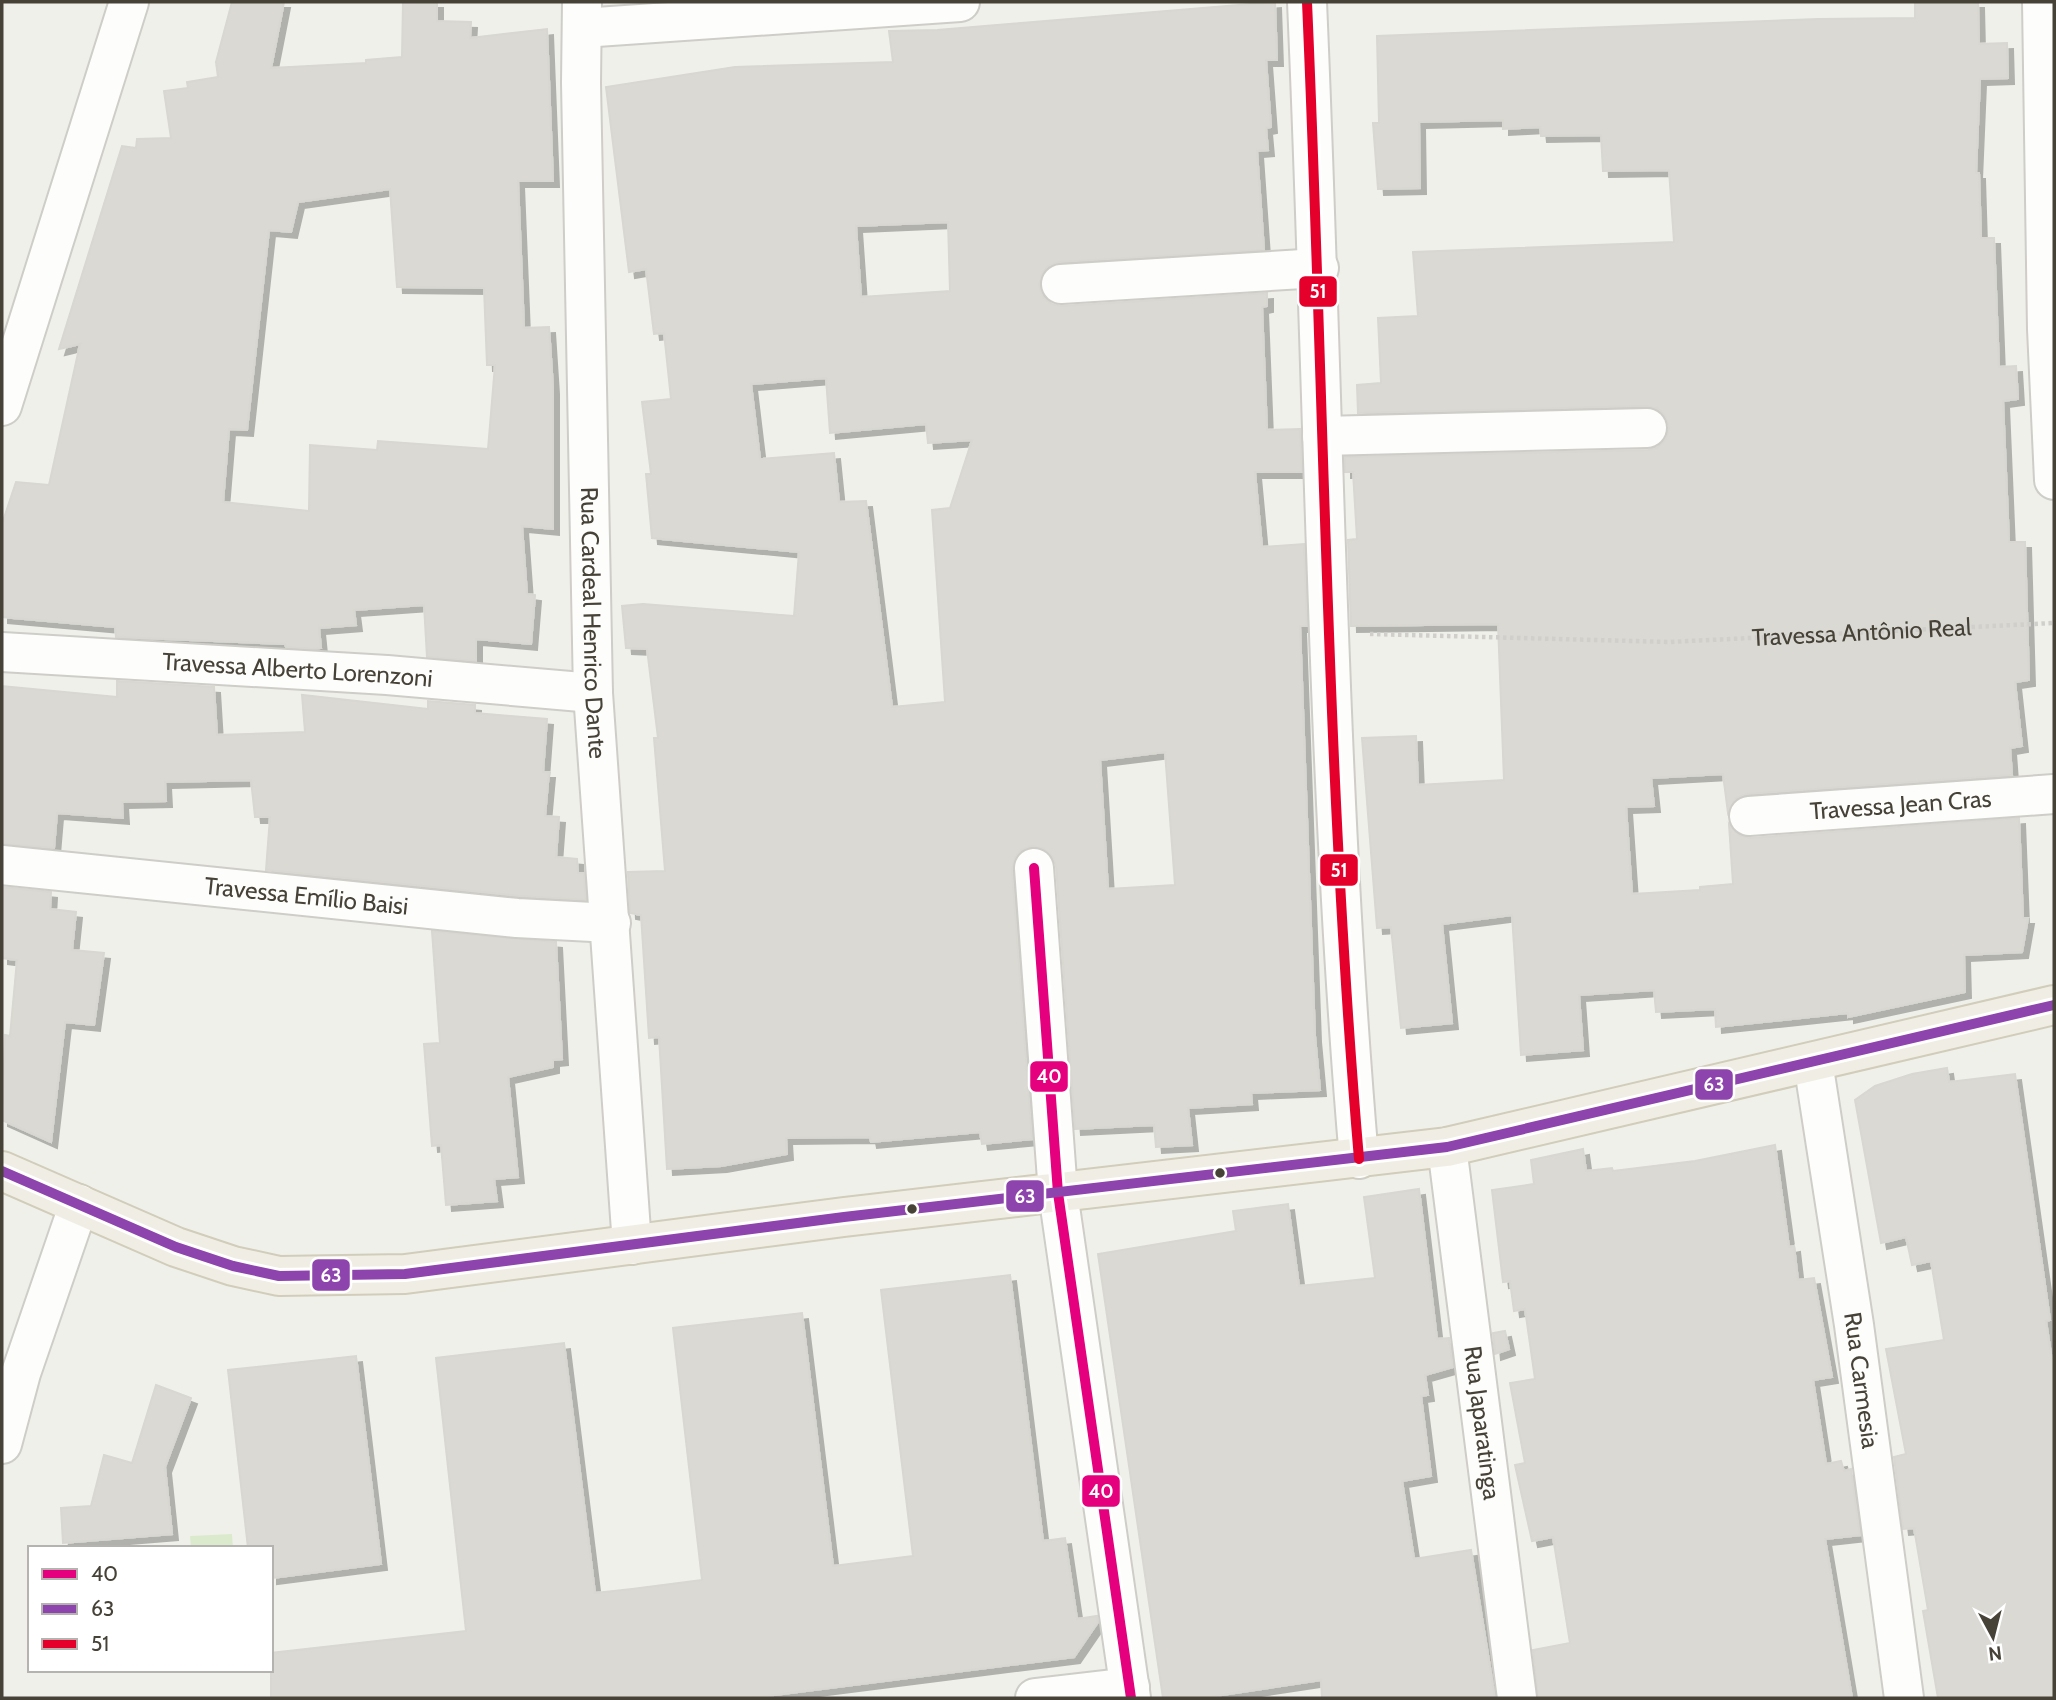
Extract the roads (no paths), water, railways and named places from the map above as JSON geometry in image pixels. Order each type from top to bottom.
[{"type":"main road","points":[[2,1171],[176,1247],[233,1266],[278,1276],[405,1274],[1447,1147],[2054,1004]]},
{"type":"street","points":[[2,406],[130,2]]},
{"type":"street","points":[[582,15],[960,2]]},
{"type":"street","points":[[1307,2],[1319,268],[1328,634],[1345,996],[1359,1159]]},
{"type":"street","points":[[2042,2],[2054,480]]},
{"type":"street","name":"Rua Cardeal Henrico Dante","points":[[582,15],[593,693],[632,1245]]},
{"type":"street","points":[[1060,284],[1319,268]]},
{"type":"street","points":[[1322,436],[1647,428]]},
{"type":"street","name":"Travessa Alberto Lorenzoni","points":[[2,652],[387,676],[593,693]]},
{"type":"street","name":"Travessa Jean Cras","points":[[1749,816],[2054,794]]},
{"type":"street","name":"Travessa Emílio Baisi","points":[[2,865],[503,916],[611,923]]},
{"type":"street","points":[[1034,867],[1058,1193],[1131,1692],[1035,1698]]},
{"type":"street","name":"Rua Carmesia","points":[[1813,1062],[1854,1325],[1904,1698]]},
{"type":"street","name":"Rua Japaratinga","points":[[1447,1147],[1517,1698]]},
{"type":"street","points":[[2,1444],[12,1371],[79,1204]]}]
